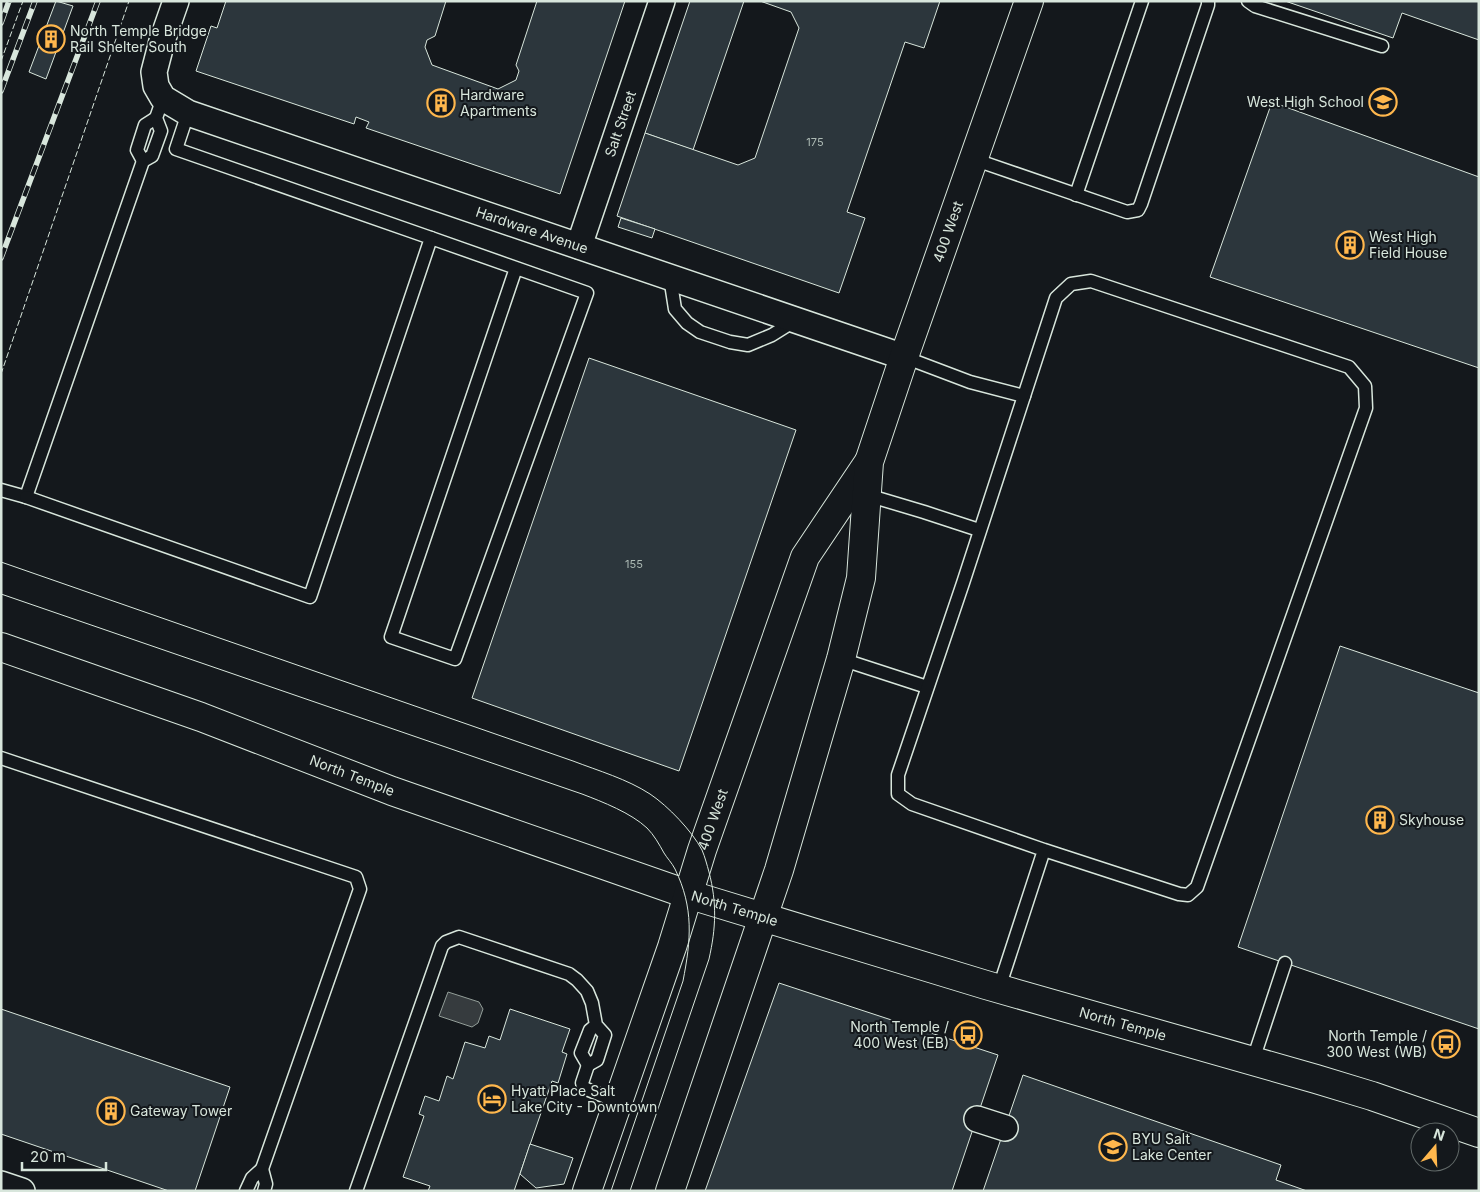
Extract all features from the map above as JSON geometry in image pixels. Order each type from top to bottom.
[{"type":"street","points":[[159,108],[154,72],[162,41],[176,1]]},
{"type":"street","name":"Salt Street","points":[[579,246],[662,1]]},
{"type":"street","name":"400 West","points":[[670,1191],[785,851],[841,659],[861,578],[869,462],[1029,1]]},
{"type":"street","name":"Hardware Avenue","points":[[159,108],[188,113],[904,357]]},
{"type":"street","name":"400 West","points":[[587,1191],[672,947],[702,850],[805,556],[869,462]]},
{"type":"street","name":"North Temple","points":[[1,647],[201,716],[392,791],[688,894],[999,988],[1253,1060],[1372,1096],[1479,1132]]},
{"type":"street","points":[[977,1118],[1005,1128]]},
{"type":"street","points":[[1,1184],[22,1191]]},
{"type":"lane","points":[[1076,195],[1142,1]]},
{"type":"lane","points":[[973,159],[1127,212],[1138,210],[1208,1]]},
{"type":"lane","points":[[1248,1],[1255,6],[1382,46]]},
{"type":"lane","points":[[26,497],[143,161],[152,156],[161,131],[159,108]]},
{"type":"lane","points":[[188,113],[176,149],[431,238],[587,293],[455,659],[391,637],[516,268]]},
{"type":"lane","points":[[1,490],[26,497],[310,597],[431,238]]},
{"type":"lane","points":[[670,278],[675,309],[687,323],[700,332],[730,342],[748,345],[772,335],[796,320]]},
{"type":"lane","points":[[1091,281],[1349,367],[1365,386],[1366,408],[1198,888],[1188,895],[1179,894],[1044,850],[912,804],[898,794],[898,774],[1024,396],[1056,298],[1071,284],[1091,281]]},
{"type":"lane","points":[[904,357],[970,382],[1024,396]]},
{"type":"lane","points":[[867,495],[979,530]]},
{"type":"lane","points":[[841,659],[927,687]]},
{"type":"lane","points":[[1,758],[356,877],[360,889],[262,1169],[252,1178],[246,1191]]},
{"type":"lane","points":[[999,988],[1044,850]]},
{"type":"lane","points":[[356,1191],[442,946],[446,942],[459,937],[569,974],[577,980],[587,991],[592,1003],[596,1025],[590,1030],[582,1053],[588,1065],[582,1083],[584,1088],[618,1102]]},
{"type":"lane","points":[[1253,1060],[1285,963]]},
{"type":"lane","points":[[262,1169],[266,1184],[264,1191]]},
{"type":"shaded area","points":[[448,992],[479,1002],[483,1009],[478,1023],[472,1027],[439,1016]]},
{"type":"building","name":"North Temple Bridge Rail Shelter South","points":[[56,1],[73,6],[46,79],[29,72]]},
{"type":"building","name":"Hardware Apartments","points":[[226,1],[446,1],[435,36],[427,40],[425,47],[432,65],[498,89],[516,80],[519,71],[516,65],[537,1],[625,1],[560,194],[366,128],[369,122],[356,117],[354,124],[196,71],[211,26],[217,28]]},
{"type":"building","points":[[690,1],[744,1],[693,150],[645,133]]},
{"type":"building","points":[[760,1],[940,1],[924,48],[905,42],[847,212],[865,218],[839,293],[617,216],[645,133],[738,165],[755,158],[799,28],[791,12]]},
{"type":"building","points":[[1285,1],[1479,1],[1479,40],[1402,13],[1393,38]]},
{"type":"building","name":"West High Field House","points":[[1272,102],[1479,177],[1479,368],[1210,277]]},
{"type":"building","points":[[621,218],[655,229],[652,238],[618,227]]},
{"type":"building","points":[[589,358],[796,430],[679,771],[472,698]]},
{"type":"building","name":"Skyhouse","points":[[1340,646],[1479,693],[1479,1029],[1238,947]]},
{"type":"building","points":[[779,983],[998,1055],[952,1191],[705,1191]]},
{"type":"building","name":"Gateway Tower","points":[[1,1009],[230,1087],[195,1191],[169,1191],[1,1134]]},
{"type":"building","name":"Hyatt Place Salt Lake City - Downtown","points":[[510,1009],[570,1029],[562,1052],[567,1054],[558,1083],[552,1081],[514,1191],[428,1191],[430,1186],[403,1177],[424,1116],[419,1114],[425,1096],[439,1101],[447,1076],[453,1079],[465,1042],[485,1048],[489,1036],[500,1040]]},
{"type":"building","name":"BYU Salt Lake Center","points":[[1023,1075],[1281,1165],[1276,1180],[1307,1191],[983,1191]]},
{"type":"building","points":[[530,1144],[573,1158],[564,1184],[536,1188],[520,1174]]},
{"type":"tram line","points":[[1,562],[603,772],[650,794],[672,812],[692,835],[705,858],[713,894],[715,916],[713,937],[709,959],[630,1191]]},
{"type":"tram line","points":[[1,594],[582,794],[608,804],[647,828],[674,867],[681,883],[688,911],[688,952],[683,981],[611,1191]]},
{"type":"railway","points":[[1,23],[9,1]]},
{"type":"railway","points":[[1,91],[35,1]]},
{"type":"railway","points":[[1,258],[98,1]]},
{"type":"fence","points":[[1,61],[23,1]]},
{"type":"fence","points":[[1,374],[129,1]]},
{"type":"place","name":"North Temple Bridge Rail Shelter South","points":[[51,39]]},
{"type":"place","name":"West High School","points":[[1383,102]]},
{"type":"place","name":"Hardware Apartments","points":[[441,103]]},
{"type":"place","name":"West High Field House","points":[[1350,245]]},
{"type":"place","name":"Skyhouse","points":[[1380,820]]},
{"type":"place","name":"North Temple / 400 West (EB)","points":[[968,1035]]},
{"type":"place","name":"North Temple / 300 West (WB)","points":[[1446,1044]]},
{"type":"place","name":"Hyatt Place Salt Lake City - Downtown","points":[[492,1099]]},
{"type":"place","name":"Gateway Tower","points":[[111,1111]]},
{"type":"place","name":"BYU Salt Lake Center","points":[[1113,1147]]}]
